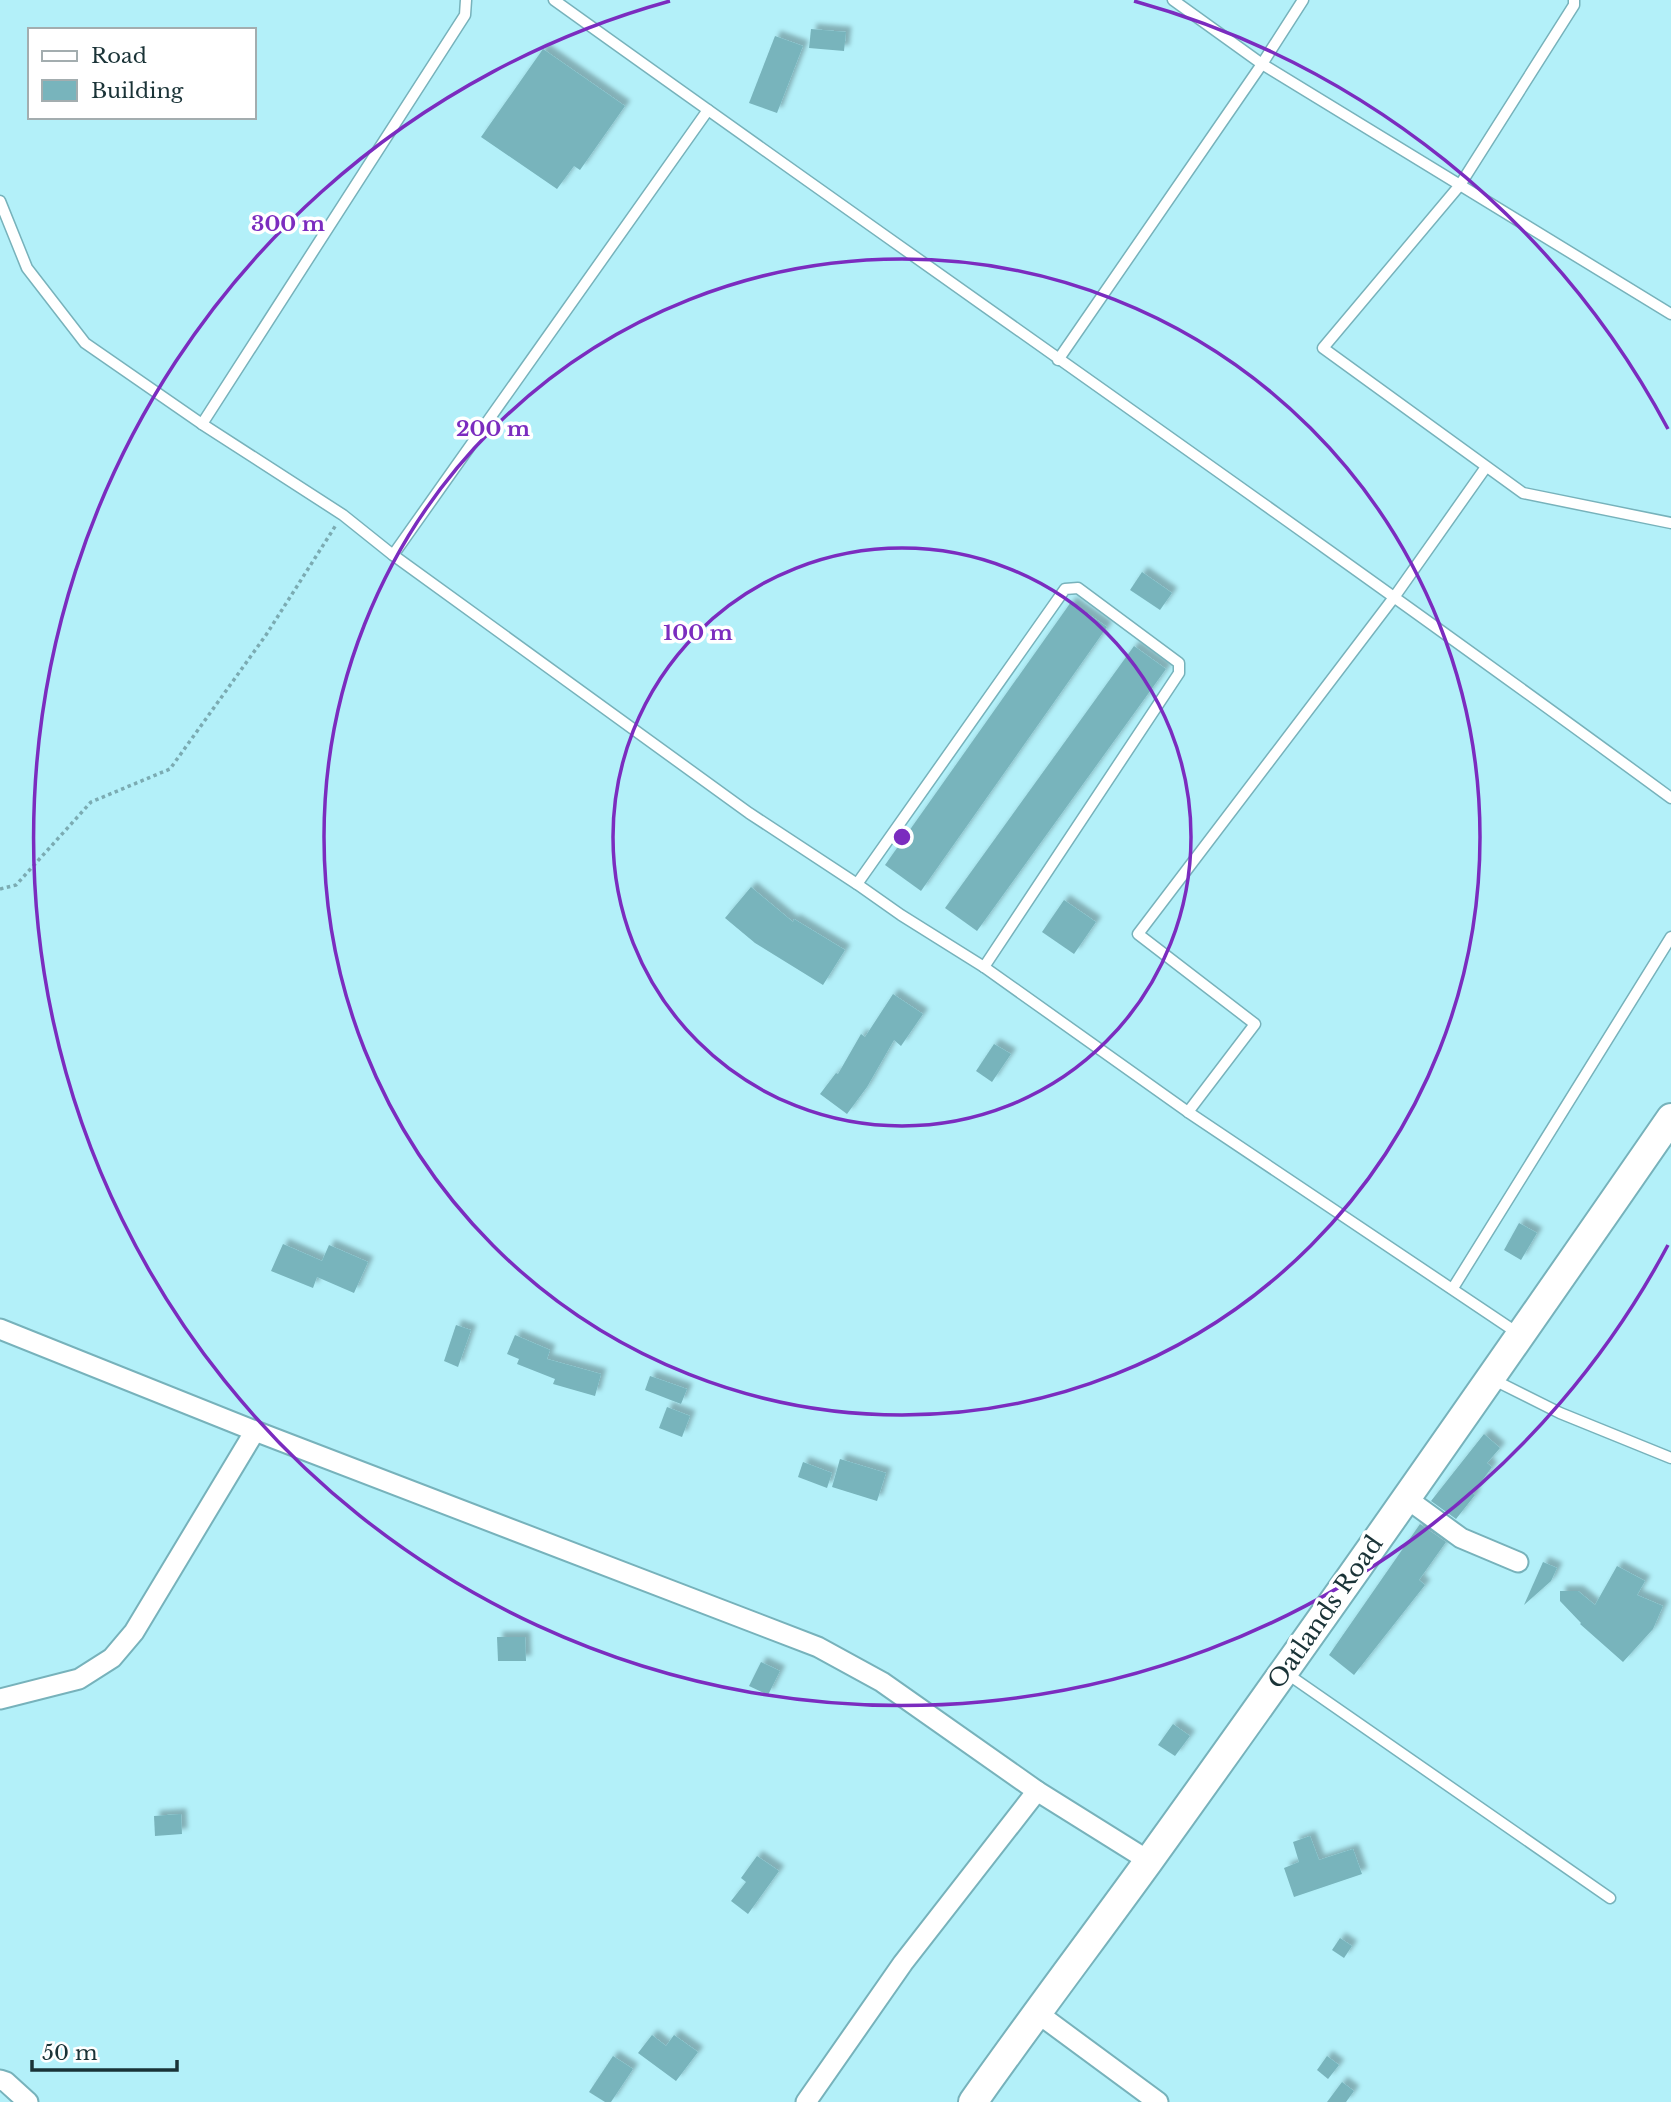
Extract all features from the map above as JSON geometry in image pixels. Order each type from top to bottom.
[{"type":"street","name":"Oatlands Road","points":[[973,2102],[1036,2012],[1149,1861],[1491,1378],[1671,1118]]},
{"type":"street","points":[[0,1329],[255,1431],[818,1647],[882,1682],[1037,1791],[1149,1861]]},
{"type":"street","points":[[0,1699],[79,1679],[112,1658],[134,1632],[255,1431]]},
{"type":"street","points":[[1406,1498],[1461,1538],[1518,1562]]},
{"type":"street","points":[[806,2102],[903,1964],[1037,1791]]},
{"type":"street","points":[[1036,2012],[1158,2102]]},
{"type":"street","points":[[0,2080],[6,2082],[28,2102]]},
{"type":"lane","points":[[202,424],[465,15],[466,0]]},
{"type":"lane","points":[[554,0],[1395,597],[1671,797]]},
{"type":"lane","points":[[1173,0],[1262,64],[1671,314]]},
{"type":"lane","points":[[1058,360],[1262,64],[1303,0]]},
{"type":"lane","points":[[1574,0],[1574,5],[1460,185],[1323,348],[1522,494],[1671,523]]},
{"type":"lane","points":[[393,555],[708,110]]},
{"type":"lane","points":[[0,201],[27,268],[85,343],[202,424],[343,514],[393,555],[749,813],[984,967],[1188,1112],[1521,1335]]},
{"type":"lane","points":[[1188,1112],[1255,1024],[1138,934],[1395,597],[1486,467]]},
{"type":"lane","points":[[857,884],[1065,589],[1078,589],[1179,663],[1180,673],[984,967]]},
{"type":"lane","points":[[1453,1288],[1671,937]]},
{"type":"lane","points":[[1491,1378],[1560,1413],[1671,1458]]},
{"type":"lane","points":[[1283,1670],[1611,1898]]},
{"type":"path","points":[[0,889],[16,885],[91,802],[170,769],[266,635],[343,514]]},
{"type":"building","points":[[811,29],[846,32],[844,51],[809,48]]},
{"type":"building","points":[[775,36],[803,46],[777,113],[749,103]]},
{"type":"building","points":[[543,49],[625,106],[580,170],[574,166],[557,189],[481,137]]},
{"type":"building","points":[[1142,572],[1172,593],[1160,610],[1130,590]]},
{"type":"building","points":[[1071,602],[1107,627],[921,891],[885,865]]},
{"type":"building","points":[[1134,646],[1166,669],[977,931],[945,908]]},
{"type":"building","points":[[751,887],[793,922],[794,919],[845,950],[823,985],[755,943],[725,918]]},
{"type":"building","points":[[1064,900],[1096,922],[1074,954],[1042,932]]},
{"type":"building","points":[[893,994],[923,1014],[901,1046],[894,1040],[867,1087],[847,1114],[820,1094],[836,1073],[838,1074],[861,1034],[865,1037]]},
{"type":"building","points":[[994,1044],[1011,1054],[992,1082],[976,1071]]},
{"type":"building","points":[[1519,1223],[1537,1233],[1521,1260],[1504,1250]]},
{"type":"building","points":[[283,1244],[322,1261],[329,1245],[368,1262],[354,1293],[317,1277],[313,1288],[271,1271]]},
{"type":"building","points":[[456,1325],[471,1330],[458,1367],[444,1361]]},
{"type":"building","points":[[515,1335],[550,1350],[547,1359],[601,1374],[595,1396],[553,1384],[555,1379],[517,1364],[519,1359],[507,1354]]},
{"type":"building","points":[[650,1376],[687,1389],[681,1404],[645,1390]]},
{"type":"building","points":[[667,1407],[690,1416],[682,1437],[659,1428]]},
{"type":"building","points":[[1484,1434],[1500,1448],[1487,1463],[1492,1467],[1473,1493],[1475,1495],[1456,1519],[1431,1501]]},
{"type":"building","points":[[840,1459],[886,1473],[877,1501],[832,1487]]},
{"type":"building","points":[[803,1462],[832,1473],[827,1488],[798,1477]]},
{"type":"building","points":[[1420,1524],[1446,1542],[1419,1580],[1425,1585],[1354,1675],[1329,1655]]},
{"type":"building","points":[[1543,1562],[1557,1568],[1551,1581],[1524,1605]]},
{"type":"building","points":[[1617,1566],[1645,1581],[1637,1595],[1663,1606],[1653,1629],[1623,1662],[1580,1624],[1560,1601],[1560,1591],[1578,1591],[1595,1605]]},
{"type":"building","points":[[497,1637],[525,1637],[526,1661],[498,1661]]},
{"type":"building","points":[[761,1662],[780,1671],[768,1695],[749,1686]]},
{"type":"building","points":[[1173,1724],[1190,1736],[1175,1756],[1158,1745]]},
{"type":"building","points":[[181,1814],[182,1834],[155,1836],[154,1816]]},
{"type":"building","points":[[1310,1836],[1319,1860],[1353,1849],[1362,1874],[1294,1897],[1284,1868],[1299,1862],[1293,1842]]},
{"type":"building","points":[[757,1856],[779,1871],[748,1914],[731,1901],[746,1882],[741,1878]]},
{"type":"building","points":[[1340,1938],[1352,1946],[1344,1958],[1332,1950]]},
{"type":"building","points":[[652,2035],[666,2046],[674,2035],[698,2052],[676,2081],[638,2053]]},
{"type":"building","points":[[613,2056],[633,2069],[611,2102],[605,2102],[589,2092]]},
{"type":"building","points":[[1327,2056],[1339,2065],[1328,2079],[1317,2070]]},
{"type":"building","points":[[1342,2082],[1354,2091],[1346,2102],[1327,2102]]}]
